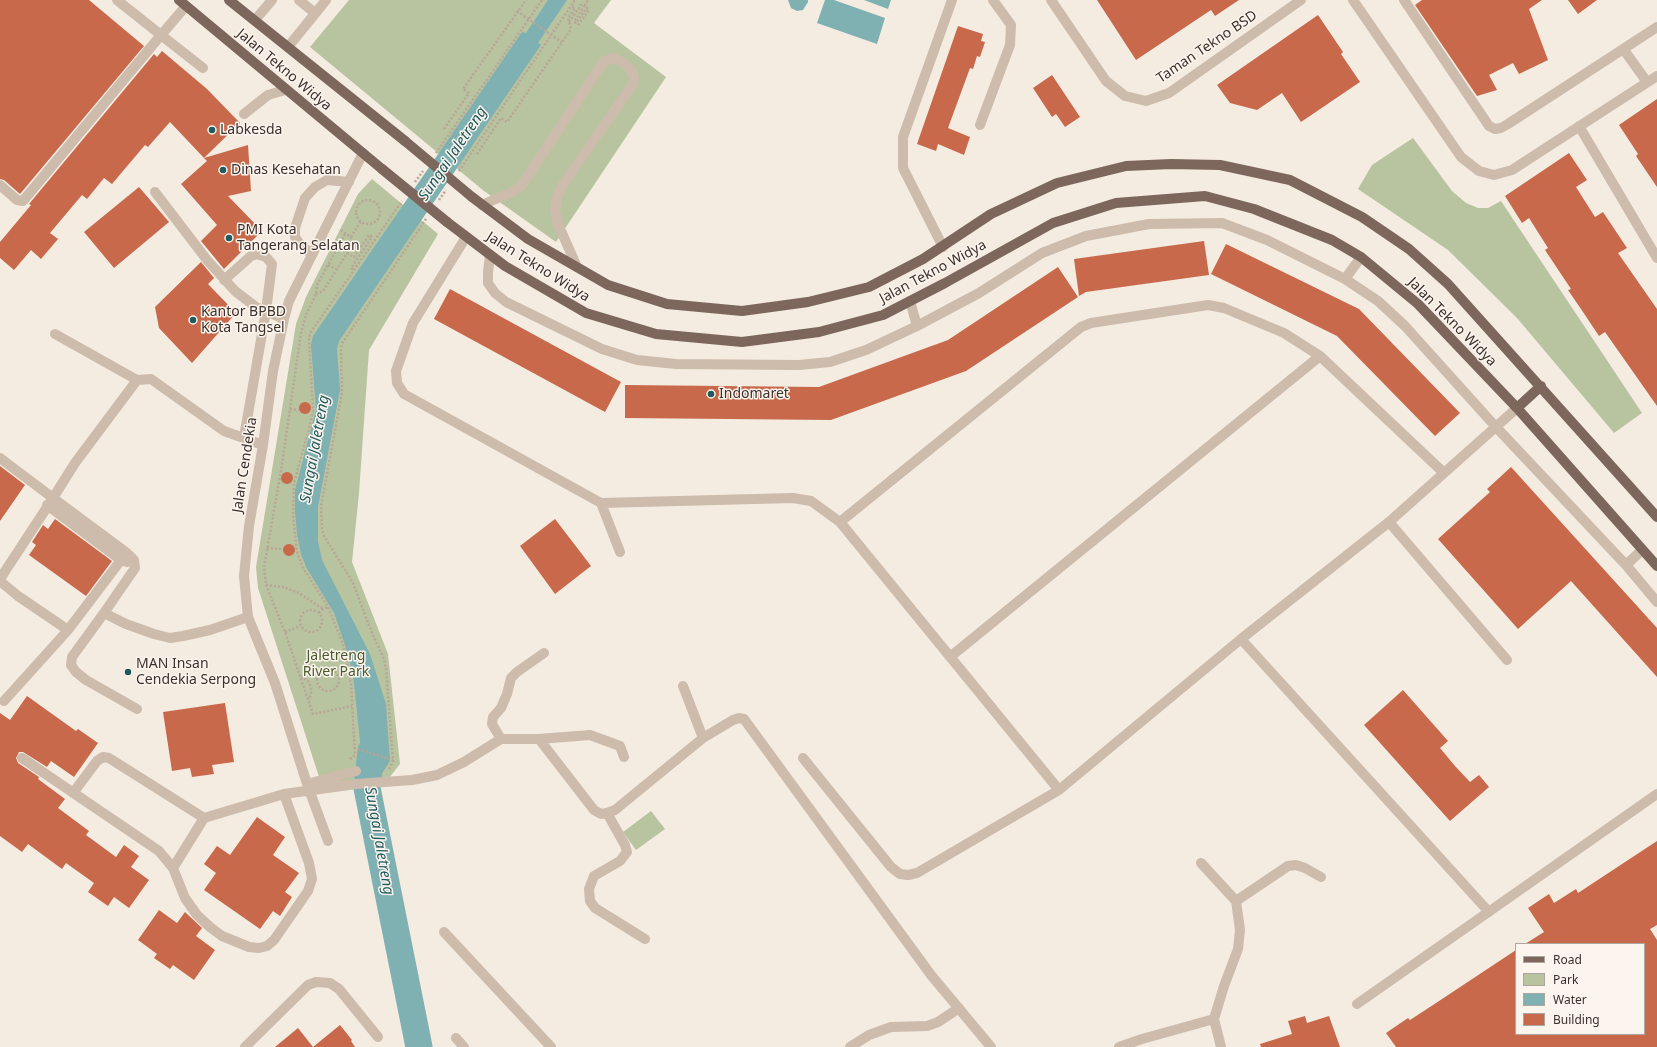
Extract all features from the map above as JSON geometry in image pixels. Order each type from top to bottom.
[{"type":"main road","name":"Jalan Tekno Widya","points":[[229,0],[405,141],[472,198],[528,239],[608,285],[667,304],[742,311],[808,302],[869,287],[923,260],[991,214],[1057,183],[1126,166],[1171,164],[1220,165],[1290,180],[1362,217],[1409,249],[1448,284],[1657,517]]},
{"type":"main road","name":"Jalan Tekno Widya","points":[[183,3],[285,90],[447,222],[490,255],[586,313],[656,334],[742,342],[819,332],[883,315],[945,283],[1053,223],[1116,203],[1205,196],[1254,209],[1332,240],[1361,257],[1418,304],[1517,408],[1657,566]]},
{"type":"main road","points":[[1517,408],[1541,386]]},
{"type":"street","points":[[117,0],[203,68]]},
{"type":"street","points":[[255,20],[272,0]]},
{"type":"street","points":[[299,0],[315,14]]},
{"type":"street","points":[[288,47],[326,0]]},
{"type":"street","points":[[943,247],[904,168],[903,137],[952,0]]},
{"type":"street","points":[[980,125],[1010,45],[1011,25],[993,0]]},
{"type":"street","name":"Taman Tekno BSD","points":[[1051,0],[1106,80],[1125,96],[1146,101],[1169,93],[1301,0]]},
{"type":"street","points":[[1353,0],[1461,157],[1478,172],[1494,175],[1512,170],[1657,76]]},
{"type":"street","points":[[1404,0],[1489,126],[1495,129],[1501,128],[1508,124],[1657,28]]},
{"type":"street","points":[[0,185],[17,200],[23,201],[161,36],[183,3]]},
{"type":"street","points":[[1624,50],[1647,82]]},
{"type":"street","points":[[482,205],[514,191],[522,185],[604,61],[614,58],[625,64],[631,70],[634,77],[633,84],[562,186],[557,198],[555,210],[558,224],[577,268]]},
{"type":"street","points":[[244,114],[262,98],[285,90]]},
{"type":"street","points":[[1579,126],[1657,258]]},
{"type":"street","name":"Jalan Cendekia","points":[[328,841],[308,787],[275,683],[248,617],[244,576],[249,526],[263,445],[273,371],[289,301],[363,153]]},
{"type":"street","points":[[312,255],[299,243],[295,236],[295,228],[306,198],[315,187],[327,180],[348,182]]},
{"type":"street","points":[[155,192],[206,260],[224,280],[245,300],[284,319]]},
{"type":"street","points":[[490,255],[488,283],[495,293],[506,302],[602,348],[636,360],[676,364],[807,364],[830,362],[866,350],[917,326],[979,293],[1042,253],[1086,236],[1149,224],[1222,224],[1267,240],[1345,279],[1378,301],[1406,326],[1495,426],[1626,565],[1657,602]]},
{"type":"street","points":[[466,237],[413,322],[396,371],[397,383],[404,394],[601,503],[793,498],[810,501],[840,522],[1059,790]]},
{"type":"street","points":[[224,280],[251,256],[257,254],[266,257],[272,264],[266,311],[244,437]]},
{"type":"street","points":[[1345,279],[1361,257]]},
{"type":"street","points":[[910,301],[917,326]]},
{"type":"street","points":[[840,522],[1081,327],[1091,323],[1208,305],[1224,308],[1284,333],[1320,356],[1444,473]]},
{"type":"street","points":[[55,334],[137,380],[151,379],[224,430],[263,445]]},
{"type":"street","points":[[950,657],[1320,356]]},
{"type":"street","points":[[68,630],[18,596],[0,580],[75,463],[137,380]]},
{"type":"street","points":[[803,758],[891,866],[900,874],[908,875],[918,872],[1059,790],[1242,639],[1389,522],[1517,408]]},
{"type":"street","points":[[0,458],[50,502],[121,560],[131,562],[134,560]]},
{"type":"street","points":[[50,502],[122,549],[134,560],[135,568],[72,657],[71,665],[76,672],[86,680],[137,709]]},
{"type":"street","points":[[601,503],[620,552]]},
{"type":"street","points":[[1389,522],[1507,660]]},
{"type":"street","points":[[1626,565],[1642,550]]},
{"type":"street","points":[[4,701],[68,630],[121,560]]},
{"type":"street","points":[[104,613],[126,624],[170,638],[210,630],[248,617]]},
{"type":"street","points":[[1242,639],[1489,912]]},
{"type":"street","points":[[502,739],[492,724],[508,694],[511,678],[544,653]]},
{"type":"street","points":[[683,686],[703,738]]},
{"type":"street","points":[[538,739],[594,810],[601,814],[615,810],[703,738],[733,720],[739,718],[744,719],[927,969],[991,1047]]},
{"type":"street","points":[[308,787],[412,780],[437,775],[464,762],[502,739],[538,739],[590,735],[620,746],[624,757]]},
{"type":"street","points":[[74,793],[97,761],[103,757],[109,758],[204,818]]},
{"type":"street","points":[[22,758],[159,851],[173,868],[185,898],[197,915],[222,936],[249,947],[259,948],[267,946],[274,940],[308,891],[312,879],[310,863],[284,794]]},
{"type":"street","points":[[173,868],[204,818],[356,771]]},
{"type":"street","points":[[1357,1004],[1657,794]]},
{"type":"street","points":[[607,813],[626,845],[627,852],[620,861],[594,876],[590,889],[590,901],[595,908],[645,939]]},
{"type":"street","points":[[1201,862],[1236,901],[1240,930],[1238,949],[1224,986],[1214,1020],[1221,1047]]},
{"type":"street","points":[[1236,901],[1288,866],[1296,865],[1321,876]]},
{"type":"street","points":[[444,932],[551,1047]]},
{"type":"street","points":[[248,1046],[308,985],[316,982],[330,983],[338,989],[378,1037]]},
{"type":"street","points":[[850,1047],[869,1035],[891,1027],[927,1026],[938,1022],[958,1008]]},
{"type":"street","points":[[1119,1047],[1142,1039],[1214,1020]]},
{"type":"street","points":[[456,1038],[464,1047]]},
{"type":"path","points":[[444,129],[469,93],[463,89],[526,0]]},
{"type":"path","points":[[436,153],[542,0]]},
{"type":"path","points":[[578,25],[589,10],[587,8],[576,23],[574,22],[588,0]]},
{"type":"path","points":[[569,22],[581,5],[585,5]]},
{"type":"path","points":[[476,154],[501,118],[507,122],[571,29],[568,18],[575,8],[571,6]]},
{"type":"path","points":[[517,11],[562,42]]},
{"type":"path","points":[[413,185],[427,166]]},
{"type":"path","points":[[343,761],[352,758],[355,755],[356,749],[348,667],[343,644],[328,607],[302,566],[297,552],[293,515],[293,488],[313,411],[309,338],[311,332],[404,198]]},
{"type":"path","points":[[369,200],[374,202],[378,206],[378,218],[373,222],[367,223],[361,221],[357,217],[356,211],[358,205],[363,201],[369,200]]},
{"type":"path","points":[[316,294],[323,291],[338,270],[351,247],[351,237],[361,221]]},
{"type":"path","points":[[328,222],[351,237]]},
{"type":"path","points":[[345,234],[317,285],[316,294],[306,315],[301,334],[281,471],[264,567],[266,585],[285,632],[313,714],[352,706]]},
{"type":"path","points":[[347,253],[354,258],[370,235],[372,237],[351,268],[354,270]]},
{"type":"path","points":[[328,265],[338,270]]},
{"type":"path","points":[[290,409],[298,410]]},
{"type":"path","points":[[267,548],[283,550]]},
{"type":"path","points":[[266,585],[283,587],[299,594],[323,609]]},
{"type":"path","points":[[320,613],[323,609],[328,607]]},
{"type":"path","points":[[307,610],[314,610],[320,613],[322,618],[320,629],[309,633],[304,631],[300,626],[299,620],[302,614],[307,610]]},
{"type":"path","points":[[285,632],[300,626]]},
{"type":"path","points":[[339,676],[343,674],[348,667]]},
{"type":"path","points":[[324,669],[336,671],[339,676],[337,687],[332,690],[326,691],[321,689],[318,684],[317,678],[324,669]]},
{"type":"path","points":[[300,676],[308,681],[311,687],[311,693],[308,701]]},
{"type":"path","points":[[311,687],[318,684]]},
{"type":"path","points":[[356,749],[392,760]]},
{"type":"green space","points":[[349,0],[611,0],[594,23],[666,77],[556,242],[484,191],[310,47]]},
{"type":"green space","points":[[1413,138],[1452,191],[1466,203],[1478,208],[1488,208],[1501,201],[1642,413],[1614,433],[1517,318],[1448,250],[1358,189],[1372,165]]},
{"type":"green space","name":"Jaletreng River Park","points":[[372,179],[438,234],[369,350],[359,493],[352,562],[388,654],[400,764],[389,778],[321,783],[258,588],[256,567],[296,324],[306,297],[358,194]]},
{"type":"green space","points":[[651,811],[665,829],[636,850],[623,832]]},
{"type":"water","points":[[548,0],[567,0],[538,43],[541,45],[339,341],[337,349],[340,390],[318,507],[318,541],[322,560],[370,654],[386,704],[390,761],[373,787],[359,788],[360,762],[362,760],[353,675],[334,613],[306,567],[301,554],[297,534],[295,490],[316,410],[311,345],[313,336],[522,32],[526,33]]},
{"type":"water","points":[[788,0],[808,0],[808,2],[803,10],[797,11],[791,8]]},
{"type":"water","points":[[825,0],[834,0],[885,18],[877,44],[817,23]]},
{"type":"water","points":[[864,0],[891,0],[888,9]]},
{"type":"building","points":[[0,0],[89,0],[144,46],[20,194],[4,180],[0,179]]},
{"type":"building","points":[[1097,0],[1239,0],[1215,16],[1211,10],[1136,60]]},
{"type":"building","points":[[1422,0],[1542,0],[1529,9],[1548,60],[1519,74],[1513,63],[1489,75],[1497,90],[1477,96],[1415,5]]},
{"type":"building","points":[[1568,0],[1597,0],[1578,14]]},
{"type":"building","points":[[1318,15],[1343,52],[1341,54],[1360,82],[1301,122],[1282,93],[1257,110],[1230,103],[1217,85]]},
{"type":"building","points":[[958,26],[983,34],[981,41],[985,42],[980,57],[977,56],[973,69],[970,68],[948,128],[970,137],[964,155],[938,144],[936,151],[917,144]]},
{"type":"building","points":[[162,51],[207,89],[240,123],[204,158],[170,122],[148,147],[145,145],[112,184],[104,178],[87,199],[82,195],[50,233],[58,239],[41,259],[31,250],[14,270],[0,258],[0,242],[31,205],[29,204],[154,54],[157,57]]},
{"type":"building","points":[[1052,75],[1080,117],[1065,127],[1056,114],[1052,117],[1033,88]]},
{"type":"building","points":[[1657,99],[1657,187],[1636,156],[1638,154],[1619,125]]},
{"type":"building","points":[[248,145],[251,191],[228,196],[262,231],[224,269],[201,241],[217,225],[181,184],[207,161],[204,158]]},
{"type":"building","points":[[1569,153],[1587,180],[1576,187],[1595,217],[1603,212],[1627,248],[1618,253],[1657,309],[1657,406],[1605,332],[1599,336],[1568,290],[1571,289],[1545,250],[1548,248],[1529,218],[1522,223],[1505,196]]},
{"type":"building","points":[[139,187],[169,222],[114,268],[84,232]]},
{"type":"building","points":[[1204,241],[1209,275],[1086,292],[1079,296],[1074,259]]},
{"type":"building","points":[[1226,244],[1359,309],[1460,413],[1435,436],[1337,336],[1211,274]]},
{"type":"building","name":"Kantor BPBD Kota Tangsel","points":[[201,262],[214,278],[208,284],[236,313],[192,363],[159,328],[155,307]]},
{"type":"building","points":[[1058,267],[1078,297],[966,371],[831,420],[625,418],[625,385],[819,387],[948,340]]},
{"type":"building","points":[[450,289],[621,382],[605,412],[434,319]]},
{"type":"building","points":[[303,402],[307,402],[311,408],[307,414],[303,414],[299,410],[299,406]]},
{"type":"building","points":[[0,466],[25,485],[0,521]]},
{"type":"building","points":[[1511,467],[1657,628],[1657,677],[1571,581],[1518,629],[1438,539],[1490,492],[1487,489]]},
{"type":"building","points":[[285,472],[289,472],[293,478],[289,484],[285,484],[281,480],[281,476]]},
{"type":"building","points":[[55,519],[112,561],[86,596],[29,555],[36,545],[32,542],[43,525],[48,529]]},
{"type":"building","points":[[555,519],[591,566],[555,594],[520,546]]},
{"type":"building","points":[[287,544],[291,544],[295,550],[291,556],[287,556],[283,552],[283,548]]},
{"type":"building","points":[[1403,690],[1448,741],[1440,748],[1455,766],[1470,782],[1479,775],[1489,787],[1450,821],[1364,725]]},
{"type":"building","points":[[27,696],[76,731],[78,729],[98,743],[74,777],[51,761],[47,767],[23,752],[19,752],[16,758],[18,763],[39,777],[38,779],[65,799],[58,808],[89,831],[86,835],[116,857],[124,845],[139,856],[131,867],[149,880],[129,908],[114,897],[108,906],[88,892],[94,883],[66,863],[62,869],[28,844],[22,852],[0,836],[0,713],[10,720]]},
{"type":"building","points":[[225,703],[234,762],[212,765],[214,774],[192,777],[190,768],[172,771],[163,712]]},
{"type":"building","points":[[257,817],[285,837],[273,855],[299,873],[285,892],[292,897],[280,916],[273,911],[260,929],[204,890],[216,873],[204,864],[217,846],[230,855]]},
{"type":"building","points":[[1657,841],[1657,925],[1650,929],[1657,940],[1657,1047],[1396,1047],[1386,1033],[1408,1018],[1410,1020],[1515,951],[1515,1035],[1645,1035],[1645,943],[1527,943],[1544,932],[1528,908],[1549,894],[1554,903],[1576,889],[1578,893]]},
{"type":"building","points":[[159,910],[177,923],[185,912],[202,928],[196,936],[215,950],[194,980],[173,965],[170,969],[154,958],[157,954],[138,940]]},
{"type":"building","points":[[1305,1016],[1307,1023],[1329,1016],[1340,1047],[1261,1047],[1260,1044],[1292,1034],[1288,1021]]},
{"type":"building","points":[[340,1025],[352,1040],[351,1041],[355,1047],[313,1047]]},
{"type":"building","points":[[298,1028],[313,1047],[275,1047]]},
{"type":"waterway","name":"Sungai Jaletreng","points":[[371,751],[367,788],[419,1047]]},
{"type":"place","name":"Labkesda","points":[[212,130]]},
{"type":"place","name":"Dinas Kesehatan","points":[[223,170]]},
{"type":"place","name":"PMI Kota Tangerang Selatan","points":[[229,238]]},
{"type":"place","name":"Kantor BPBD Kota Tangsel","points":[[193,320]]},
{"type":"place","name":"Indomaret","points":[[711,394]]},
{"type":"place","name":"MAN Insan Cendekia Serpong","points":[[128,672]]}]
